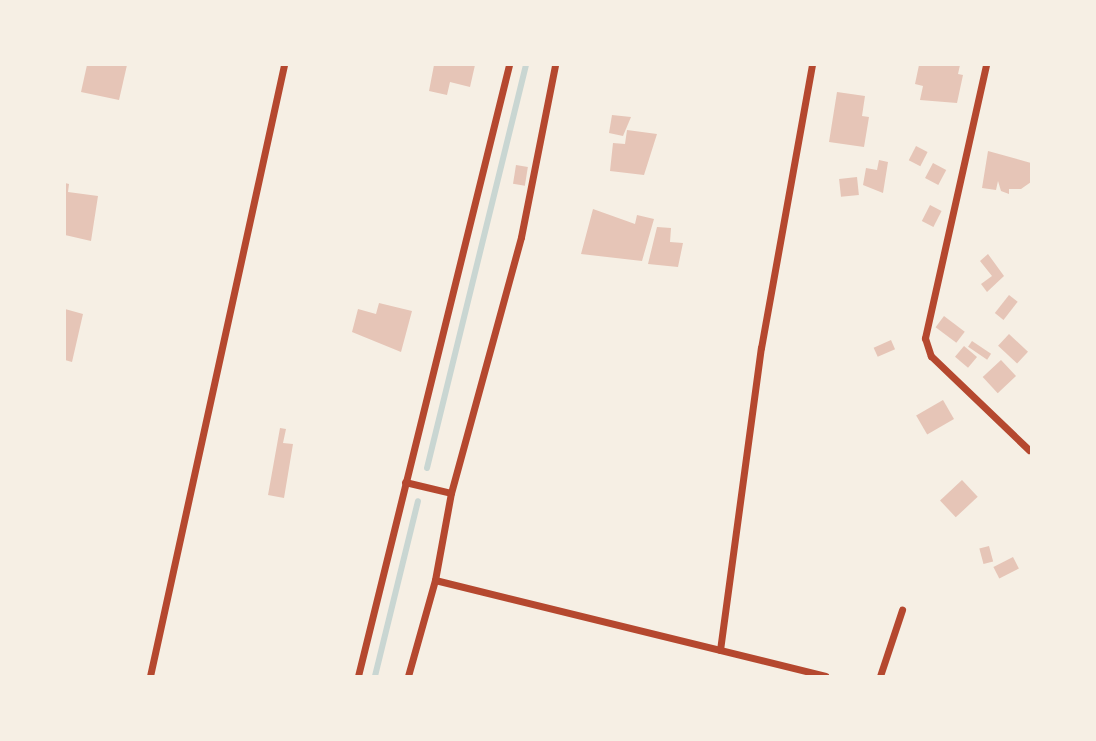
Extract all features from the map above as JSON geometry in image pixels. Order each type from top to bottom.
[{"type":"street","points":[[150,676],[284,65]]},
{"type":"street","points":[[358,676],[509,65]]},
{"type":"street","points":[[408,676],[435,580],[451,494],[521,237],[555,65]]},
{"type":"street","points":[[720,650],[761,348],[811,65]]},
{"type":"street","points":[[986,65],[925,338],[931,356],[1028,450]]},
{"type":"street","points":[[405,482],[451,494]]},
{"type":"street","points":[[435,580],[825,676]]},
{"type":"street","points":[[880,676],[902,610]]},
{"type":"building","points":[[87,65],[127,65],[119,100],[81,92]]},
{"type":"building","points":[[434,65],[475,65],[470,87],[450,82],[447,95],[429,91]]},
{"type":"building","points":[[919,65],[960,65],[958,74],[963,75],[957,103],[920,100],[923,86],[915,84]]},
{"type":"building","points":[[837,92],[865,96],[862,116],[869,117],[864,147],[829,142]]},
{"type":"building","points":[[612,115],[631,117],[623,136],[609,133]]},
{"type":"building","points":[[627,130],[657,134],[644,175],[610,171],[613,143],[625,144]]},
{"type":"building","points":[[916,146],[928,152],[920,166],[909,160]]},
{"type":"building","points":[[988,151],[1031,163],[1031,182],[1021,189],[1009,189],[1009,194],[1001,191],[998,181],[996,190],[982,188]]},
{"type":"building","points":[[879,160],[888,162],[883,193],[863,185],[866,168],[877,170]]},
{"type":"building","points":[[933,163],[946,170],[938,185],[925,178]]},
{"type":"building","points":[[516,165],[528,167],[525,186],[513,184]]},
{"type":"building","points":[[857,177],[859,195],[841,197],[839,179]]},
{"type":"building","points":[[65,183],[69,184],[68,192],[98,196],[91,241],[65,235]]},
{"type":"building","points":[[930,205],[942,211],[933,227],[922,221]]},
{"type":"building","points":[[593,209],[635,224],[637,215],[654,219],[642,261],[581,254]]},
{"type":"building","points":[[657,227],[671,228],[670,242],[683,243],[678,267],[648,264]]},
{"type":"building","points":[[988,254],[1004,276],[987,292],[981,284],[992,276],[980,261]]},
{"type":"building","points":[[1009,295],[1018,302],[1004,320],[995,313]]},
{"type":"building","points":[[379,303],[412,311],[401,352],[352,332],[358,309],[376,314]]},
{"type":"building","points":[[65,309],[83,314],[72,362],[65,360]]},
{"type":"building","points":[[944,316],[965,332],[956,343],[936,327]]},
{"type":"building","points":[[1009,334],[1028,352],[1017,363],[998,346]]},
{"type":"building","points":[[891,340],[895,349],[878,357],[874,348]]},
{"type":"building","points":[[972,341],[991,354],[987,360],[968,347]]},
{"type":"building","points":[[964,346],[977,357],[968,368],[955,357]]},
{"type":"building","points":[[1001,360],[1016,376],[998,393],[983,377]]},
{"type":"building","points":[[943,400],[954,419],[927,435],[916,416]]},
{"type":"building","points":[[280,428],[286,429],[283,443],[293,444],[284,498],[268,495]]},
{"type":"building","points":[[962,480],[978,497],[956,517],[940,500]]},
{"type":"building","points":[[989,546],[993,561],[983,564],[979,549]]},
{"type":"building","points":[[1013,557],[1019,569],[999,579],[993,567]]},
{"type":"waterway","points":[[427,468],[526,65]]},
{"type":"waterway","points":[[375,676],[418,501]]}]
